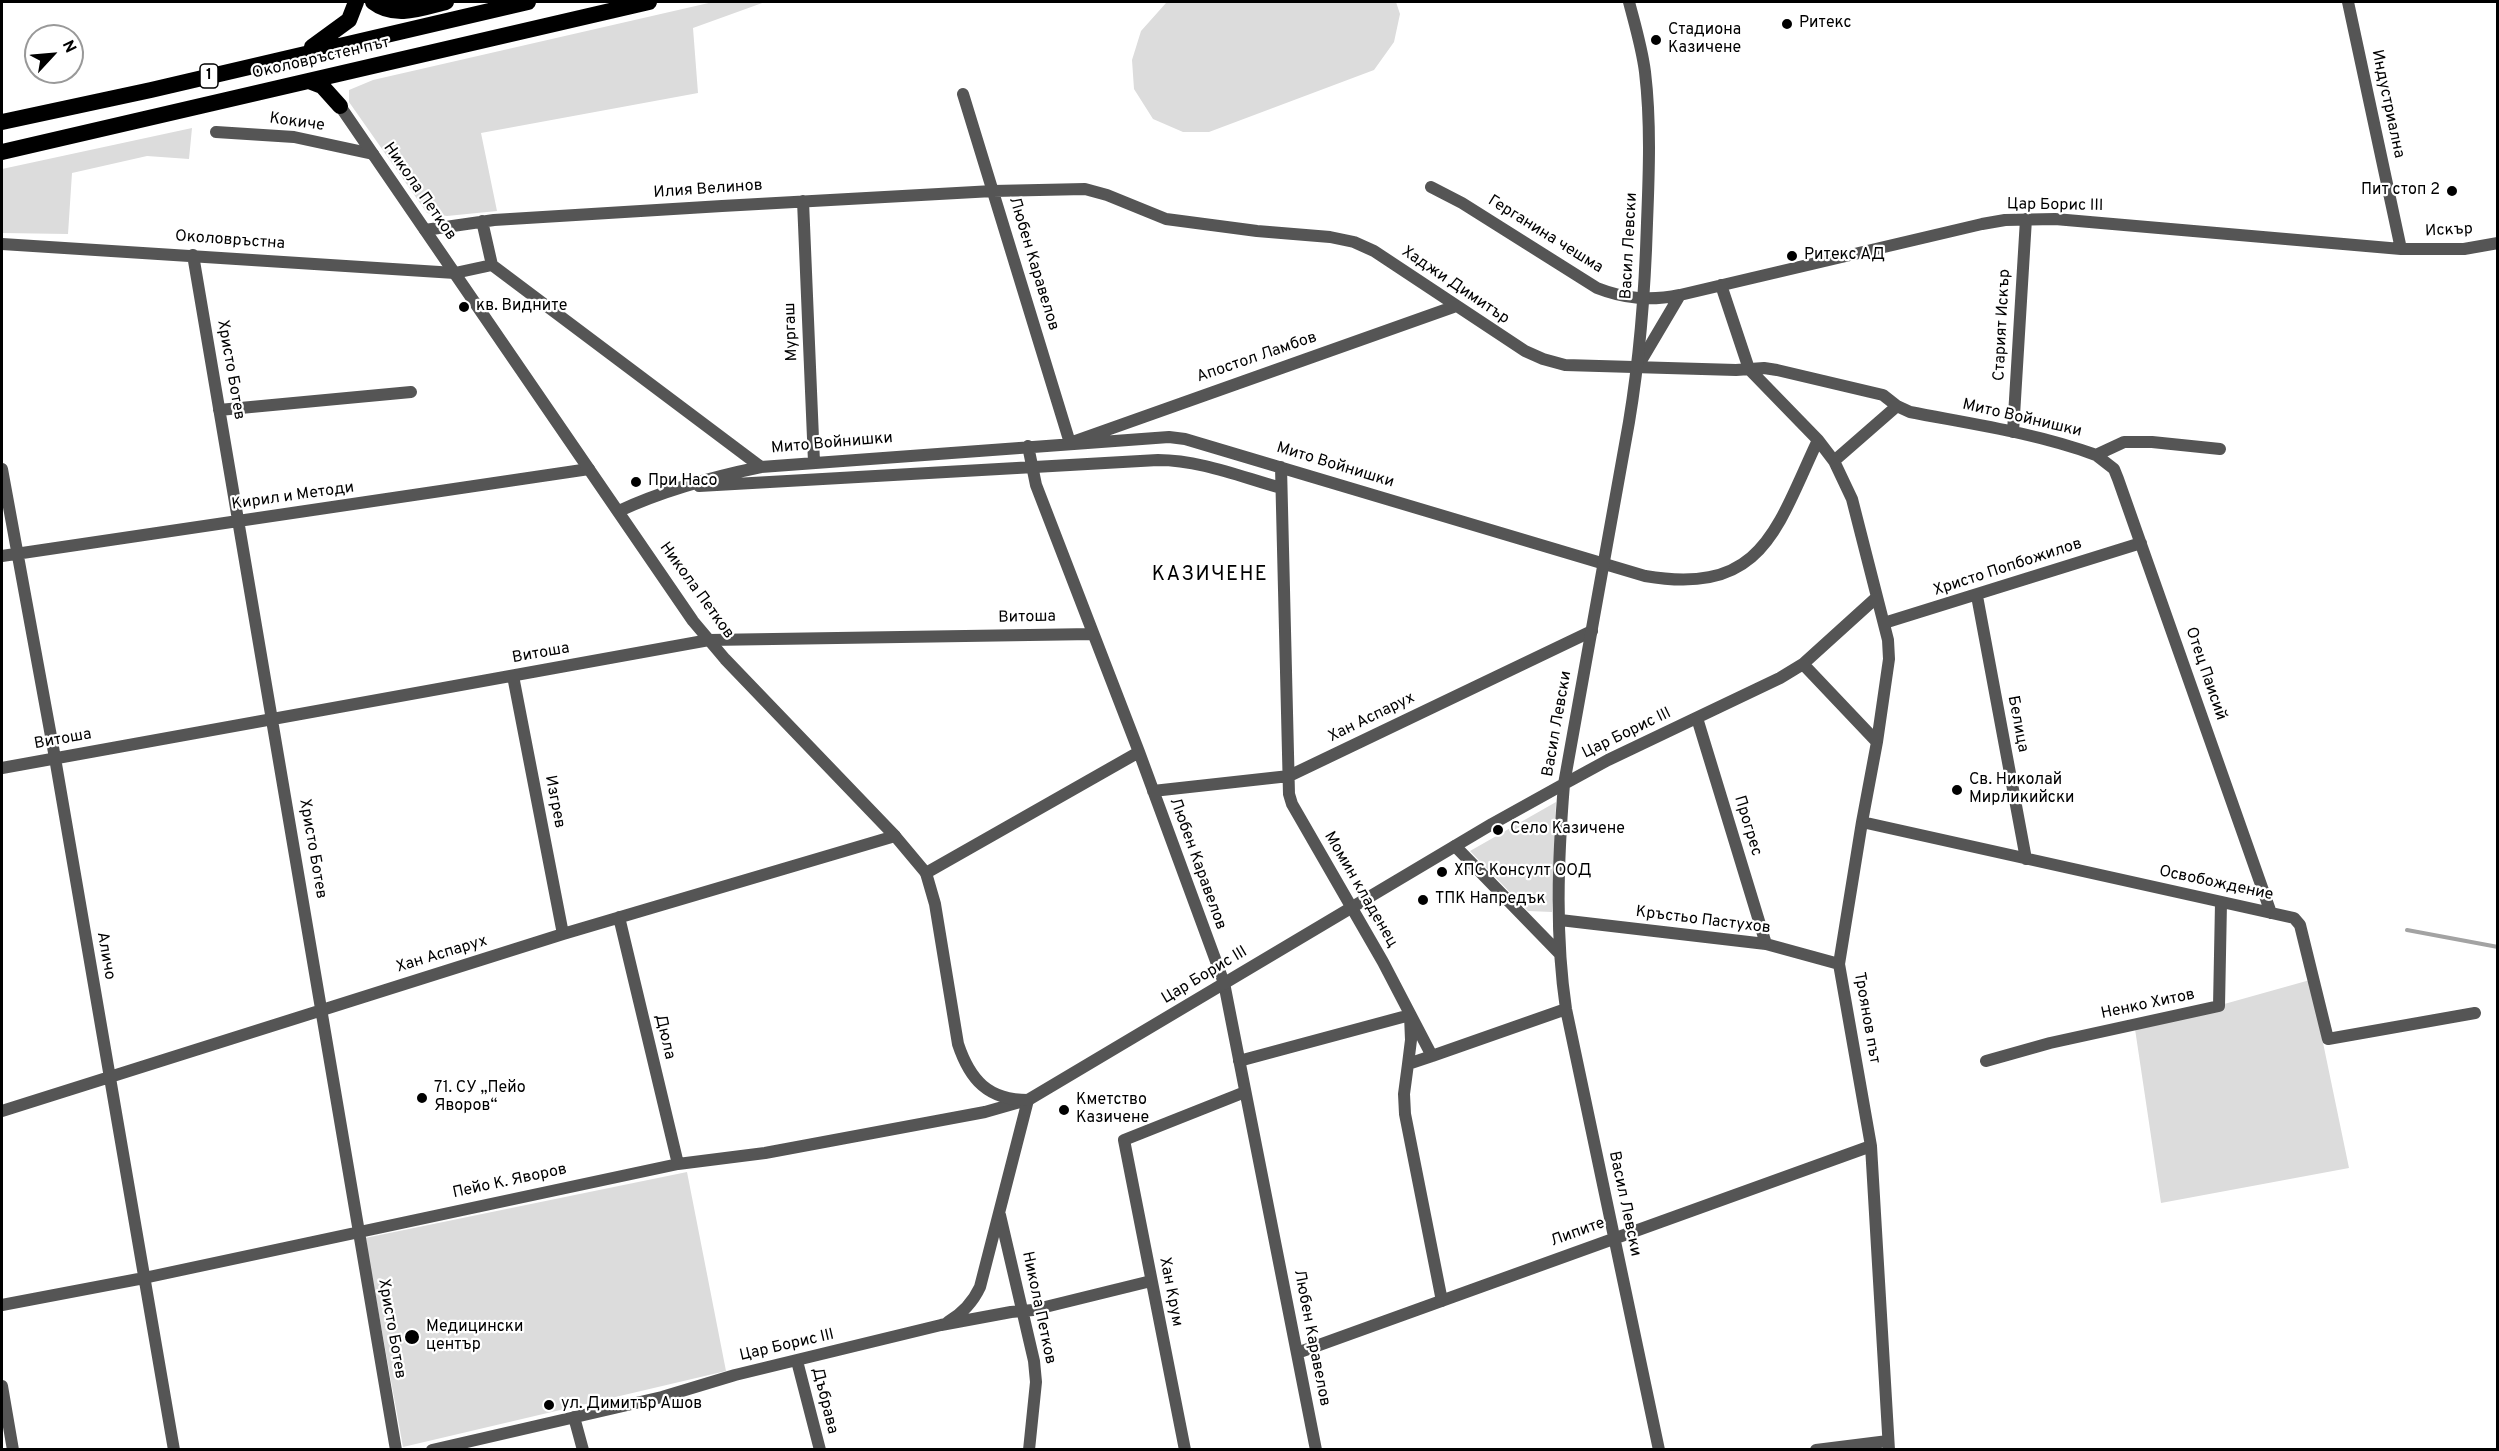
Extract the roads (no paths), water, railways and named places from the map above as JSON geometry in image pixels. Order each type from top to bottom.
[{"type":"highway","points":[[301,54],[342,27],[349,20],[356,2]]},
{"type":"highway","points":[[373,2],[381,8],[407,12],[446,2]]},
{"type":"highway","name":"Околовръстен път","points":[[2,122],[528,2]]},
{"type":"highway","name":"Околовръстен път","points":[[2,152],[649,2]]},
{"type":"highway","points":[[340,106],[343,85],[352,70]]},
{"type":"highway","points":[[309,81],[322,86],[340,106]]},
{"type":"street","name":"Васил Левски","points":[[1629,2],[1641,49],[1647,91],[1649,170],[1644,300],[1638,366],[1605,564],[1564,784],[1560,827],[1560,954],[1566,1009],[1659,1449]]},
{"type":"street","name":"Индустриална","points":[[2348,2],[2401,249]]},
{"type":"street","name":"Любен Каравелов","points":[[963,94],[1070,443]]},
{"type":"street","name":"Никола Петков","points":[[340,106],[709,640],[895,836],[926,873],[936,904],[962,1057],[976,1079],[993,1094],[1009,1099],[1028,1100]]},
{"type":"street","name":"Кокиче","points":[[216,132],[294,138],[373,154]]},
{"type":"street","name":"Герганина чешма","points":[[1431,187],[1471,207],[1596,288],[1617,296],[1644,300]]},
{"type":"street","name":"Хаджи Димитър","points":[[993,191],[1085,189],[1107,195],[1166,219],[1257,231],[1330,237],[1353,242],[1374,251],[1501,337],[1543,359],[1565,364],[1777,370],[1883,395],[1897,406]]},
{"type":"street","name":"Илия Велинов","points":[[425,230],[482,221],[993,191]]},
{"type":"street","name":"Мургаш","points":[[803,201],[814,462]]},
{"type":"street","name":"Цар Борис III","points":[[1644,300],[1680,295],[1982,224],[2026,219],[2104,222],[2401,249]]},
{"type":"street","name":"Старият Искър","points":[[2013,432],[2026,219]]},
{"type":"street","points":[[455,273],[492,265],[482,221]]},
{"type":"street","name":"Искър","points":[[2401,249],[2464,249],[2498,243]]},
{"type":"street","name":"Околовръстна","points":[[2,244],[455,273]]},
{"type":"street","name":"Христо Ботев","points":[[193,255],[396,1449]]},
{"type":"street","name":"Мито Войнишки","points":[[492,265],[760,467]]},
{"type":"street","points":[[1721,285],[1749,369],[1818,440],[1834,461],[1852,499],[1877,597]]},
{"type":"street","points":[[1638,366],[1680,295]]},
{"type":"street","name":"Апостол Ламбов","points":[[1070,443],[1456,306]]},
{"type":"street","points":[[219,410],[411,392]]},
{"type":"street","name":"Мито Войнишки","points":[[1897,406],[1910,412],[2070,445],[2096,455],[2124,442],[2152,442],[2220,449]]},
{"type":"street","points":[[1834,461],[1897,406]]},
{"type":"street","name":"Мито Войнишки","points":[[619,511],[653,495],[760,467],[1169,437],[1185,439],[1281,467],[1645,576],[1674,581],[1697,581],[1739,567],[1757,554],[1770,537],[1818,440]]},
{"type":"street","name":"Любен Каравелов","points":[[1028,446],[1036,485],[1224,983],[1316,1449]]},
{"type":"street","name":"Отец Паисий","points":[[2096,455],[2114,469],[2271,913]]},
{"type":"street","name":"Мито Войнишки","points":[[683,487],[1180,460],[1281,488]]},
{"type":"street","name":"Момин кладенец","points":[[1281,467],[1289,794],[1292,804],[1352,908],[1432,1056]]},
{"type":"street","name":"Аличо","points":[[2,469],[55,758],[108,1077],[174,1449]]},
{"type":"street","name":"Кирил и Методи","points":[[2,556],[589,469]]},
{"type":"street","name":"Христо Попбожилов","points":[[1884,623],[1977,596],[2141,543]]},
{"type":"street","name":"Белица","points":[[1977,596],[2026,859]]},
{"type":"street","name":"Цар Борис III","points":[[1028,1100],[1455,846],[1564,784],[1761,688],[1803,664],[1877,597]]},
{"type":"street","name":"Троянов път","points":[[1877,597],[1884,623],[1889,659],[1839,964],[1871,1146],[1888,1445]]},
{"type":"street","name":"Хан Аспарух","points":[[1153,791],[1289,776],[1592,631]]},
{"type":"street","name":"Витоша","points":[[2,768],[709,640],[1093,634]]},
{"type":"street","points":[[1803,664],[1877,742]]},
{"type":"street","name":"Изгрев","points":[[513,676],[563,934]]},
{"type":"street","name":"Прогрес","points":[[1697,718],[1766,944]]},
{"type":"street","points":[[926,873],[1138,753]]},
{"type":"street","name":"Освобождение","points":[[1862,822],[2271,913],[2298,921],[2328,1039],[2475,1013]]},
{"type":"street","name":"Хан Аспарух","points":[[2,1111],[563,934],[895,836]]},
{"type":"street","points":[[1455,846],[1560,954]]},
{"type":"street","name":"Ненко Хитов","points":[[1986,1061],[2050,1043],[2218,1006],[2222,903]]},
{"type":"street","name":"Дюла","points":[[619,918],[678,1164]]},
{"type":"street","name":"Кръстьо Пастухов","points":[[1560,920],[1766,944],[1839,964]]},
{"type":"street","points":[[1408,1064],[1566,1009]]},
{"type":"street","points":[[1239,1061],[1410,1015],[1411,1040],[1404,1094],[1407,1134],[1442,1301]]},
{"type":"street","name":"Хан Крум","points":[[1185,1449],[1124,1140],[1245,1092]]},
{"type":"street","points":[[941,1325],[966,1308],[977,1293],[985,1273],[1028,1100]]},
{"type":"street","name":"Пейо К. Яворов","points":[[2,1305],[144,1278],[678,1164],[765,1153],[985,1112],[1028,1100]]},
{"type":"street","name":"Липите","points":[[1298,1353],[1871,1146]]},
{"type":"street","name":"Никола Петков","points":[[999,1211],[1023,1311],[1036,1382],[1029,1449]]},
{"type":"street","name":"Цар Борис III","points":[[432,1449],[662,1397],[735,1375],[941,1325],[1023,1311],[1151,1281]]},
{"type":"street","name":"Дъбрава","points":[[797,1360],[819,1449]]},
{"type":"street","points":[[2,1386],[13,1449]]},
{"type":"street","points":[[574,1417],[583,1449]]},
{"type":"street","points":[[1816,1449],[1888,1445]]},
{"type":"waterway","points":[[2407,930],[2498,947]]},
{"type":"place","name":"Ритекс","points":[[1787,24]]},
{"type":"place","name":"Стадиона Казичене","points":[[1656,40]]},
{"type":"place","name":"Пит стоп 2","points":[[2452,191]]},
{"type":"place","name":"Ритекс АД","points":[[1792,256]]},
{"type":"place","name":"кв. Видните","points":[[464,307]]},
{"type":"place","name":"При Насо","points":[[636,482]]},
{"type":"place","name":"Св. Николай Мирликийски","points":[[1957,790]]},
{"type":"place","name":"Село Казичене","points":[[1498,830]]},
{"type":"place","name":"ХПС Консулт ООД","points":[[1442,872]]},
{"type":"place","name":"ТПК Напредък","points":[[1423,900]]},
{"type":"place","name":"71. СУ „Пейо Яворов“","points":[[422,1098]]},
{"type":"place","name":"Кметство Казичене","points":[[1064,1110]]},
{"type":"place","name":"Медицински център","points":[[412,1337]]},
{"type":"place","name":"ул. Димитър Ашов","points":[[549,1405]]},
{"type":"district","name":"КАЗИЧЕНЕ","points":[[1210,576]]}]
